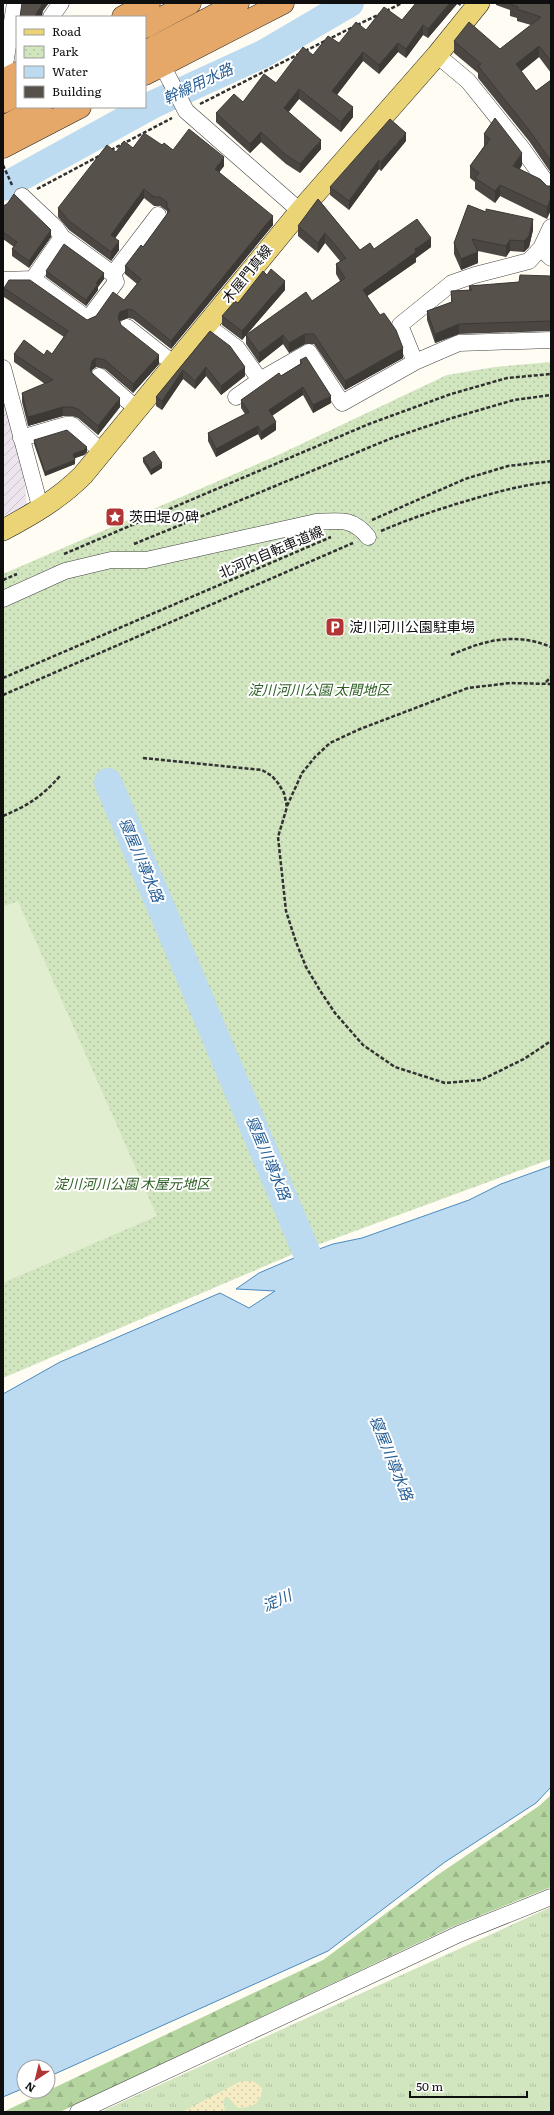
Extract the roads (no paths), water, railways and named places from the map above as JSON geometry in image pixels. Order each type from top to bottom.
[{"type":"highway","points":[[125,16],[149,3]]},
{"type":"highway","points":[[146,26],[190,3]]},
{"type":"highway","points":[[146,51],[238,3]]},
{"type":"highway","points":[[160,74],[283,3]]},
{"type":"highway","points":[[3,133],[39,108]]},
{"type":"highway","points":[[3,133],[77,108]]},
{"type":"main road","name":"木屋門真線","points":[[3,530],[41,510],[67,491],[102,452],[300,211],[437,55],[479,3]]},
{"type":"street","points":[[9,86],[15,3]]},
{"type":"street","points":[[52,16],[61,3]]},
{"type":"street","points":[[437,55],[468,82],[521,147],[551,189]]},
{"type":"street","points":[[160,74],[186,111],[300,211]]},
{"type":"street","points":[[3,280],[33,280],[88,319],[116,282],[113,274],[62,237],[56,228],[20,197]]},
{"type":"street","points":[[113,274],[158,215]]},
{"type":"street","points":[[415,362],[400,326],[452,283],[474,275],[529,261],[546,253],[551,227]]},
{"type":"street","points":[[33,280],[62,237]]},
{"type":"street","points":[[206,325],[237,348],[260,380]]},
{"type":"street","points":[[127,327],[174,364]]},
{"type":"street","points":[[236,397],[260,380],[309,352],[342,403],[415,362],[460,343],[551,340]]},
{"type":"street","points":[[3,368],[41,510]]},
{"type":"street","points":[[99,376],[137,409]]},
{"type":"street","points":[[21,438],[66,425],[72,425],[102,452]]},
{"type":"street","points":[[3,598],[65,571],[111,560],[146,560],[316,522],[342,520],[364,532]]},
{"type":"street","points":[[78,2112],[458,1934],[551,1898]]},
{"type":"water","name":"淀川","points":[[551,1166],[551,1787],[536,1803],[445,1862],[328,1951],[56,2073],[56,2059],[16,2059],[16,2091],[3,2097],[3,1394],[60,1362],[220,1293],[249,1308],[275,1291],[236,1289],[259,1273],[333,1244],[362,1238],[469,1200],[501,1184]]},
{"type":"waterway","name":"幹線用水路","points":[[3,187],[154,104],[263,54],[350,3]]},
{"type":"waterway","name":"寝屋川導水路","points":[[108,782],[322,1289]]},
{"type":"place","name":"茨田堤の碑","points":[[115,517]]},
{"type":"place","name":"淀川河川公園駐車場","points":[[335,627]]},
{"type":"park label","name":"淀川河川公園 太間地区","points":[[319,690]]},
{"type":"park label","name":"淀川河川公園 木屋元地区","points":[[132,1184]]}]
